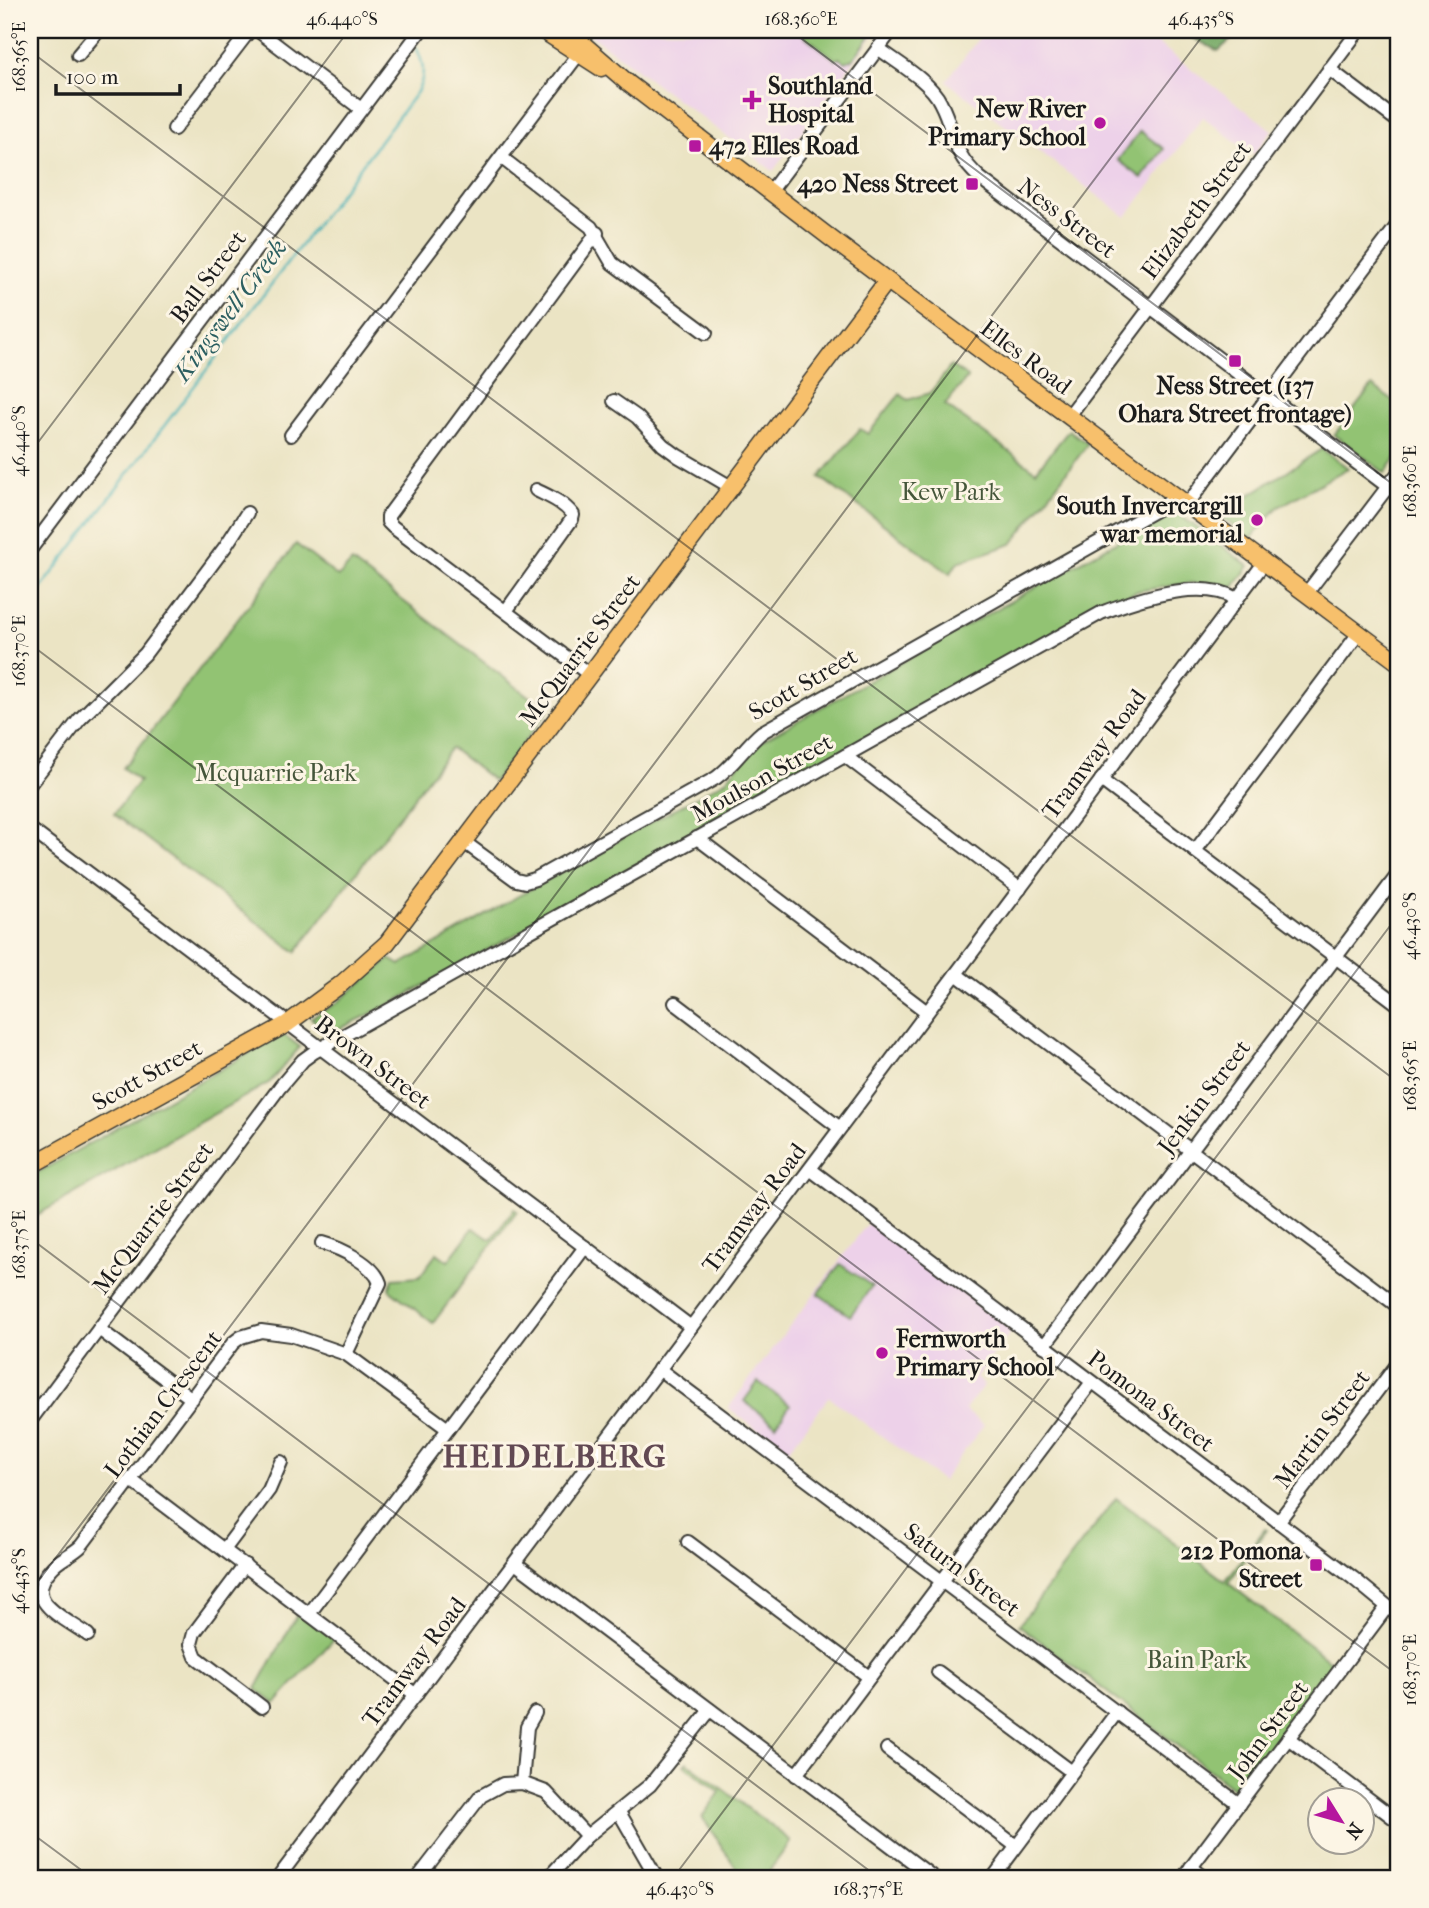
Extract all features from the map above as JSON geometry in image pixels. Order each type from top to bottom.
[{"type":"main road","name":"Elles Road","points":[[542,30],[582,50],[628,83],[887,281],[1399,663]]},
{"type":"main road","name":"Elles Road","points":[[566,30],[582,50]]},
{"type":"main road","name":"McQuarrie Street","points":[[286,1024],[333,991],[379,952],[403,925],[887,281]]},
{"type":"main road","name":"Scott Street","points":[[30,1166],[286,1024]]},
{"type":"street","points":[[78,55],[99,30]]},
{"type":"street","points":[[174,129],[250,30]]},
{"type":"street","points":[[257,30],[361,109]]},
{"type":"street","points":[[770,192],[892,30]]},
{"type":"street","name":"Elizabeth Street","points":[[1068,417],[1359,30]]},
{"type":"street","name":"Ball Street","points":[[30,550],[415,38]]},
{"type":"street","name":"Ness Street","points":[[878,48],[922,82],[940,100],[957,152],[967,167],[1399,495]]},
{"type":"street","points":[[291,435],[582,50]]},
{"type":"street","points":[[1329,69],[1399,122]]},
{"type":"street","points":[[502,158],[597,233],[604,253],[612,263],[706,333]]},
{"type":"street","points":[[1182,502],[1268,397],[1399,223]]},
{"type":"street","points":[[590,675],[388,522],[391,510],[597,233]]},
{"type":"street","points":[[614,401],[638,417],[663,445],[731,487]]},
{"type":"street","points":[[1306,594],[1399,472]]},
{"type":"street","points":[[506,611],[572,519],[573,514],[557,500],[536,491]]},
{"type":"street","name":"Scott Street","points":[[464,842],[516,880],[525,882],[535,879],[716,778],[729,767],[748,743],[762,732],[1182,502]]},
{"type":"street","points":[[30,783],[79,720],[145,654],[225,547],[247,513]]},
{"type":"street","name":"Tramway Road","points":[[278,1878],[1264,563]]},
{"type":"street","name":"Moulson Street","points":[[320,1048],[1088,620],[1122,605],[1170,593],[1223,593],[1237,599]]},
{"type":"street","points":[[1195,851],[1359,633]]},
{"type":"street","points":[[845,756],[1020,889]]},
{"type":"street","points":[[1101,780],[1399,1004]]},
{"type":"street","name":"Brown Street","points":[[30,829],[691,1327]]},
{"type":"street","points":[[697,838],[927,1012]]},
{"type":"street","name":"Jenkin Street","points":[[1044,1346],[1399,873]]},
{"type":"street","points":[[956,974],[1399,1307]]},
{"type":"street","points":[[675,1003],[840,1128]]},
{"type":"street","name":"McQuarrie Street","points":[[30,1421],[284,1082],[303,1060],[320,1048]]},
{"type":"street","name":"Pomona Street","points":[[810,1169],[1399,1616]]},
{"type":"street","points":[[322,1243],[342,1249],[373,1272],[380,1283],[346,1354]]},
{"type":"street","points":[[309,1614],[584,1247]]},
{"type":"street","points":[[99,1329],[192,1399]]},
{"type":"street","name":"Lothian Crescent","points":[[88,1635],[43,1602],[39,1588],[51,1568],[81,1546],[233,1343],[250,1333],[261,1331],[291,1335],[346,1354],[449,1429]]},
{"type":"street","name":"Martin Street","points":[[1278,1522],[1399,1362]]},
{"type":"street","name":"Saturn Street","points":[[659,1369],[1239,1804]]},
{"type":"street","points":[[796,1775],[1092,1382]]},
{"type":"street","points":[[224,1550],[269,1490],[281,1462]]},
{"type":"street","points":[[131,1480],[416,1695]]},
{"type":"street","points":[[688,1542],[869,1678]]},
{"type":"street","points":[[515,1563],[934,1878]]},
{"type":"street","points":[[245,1566],[194,1633],[191,1644],[196,1657],[262,1707]]},
{"type":"street","name":"John Street","points":[[1187,1873],[1387,1607]]},
{"type":"street","points":[[938,1672],[1072,1772]]},
{"type":"street","points":[[548,1878],[587,1836],[639,1796],[664,1771],[710,1710]]},
{"type":"street","points":[[993,1878],[1117,1712]]},
{"type":"street","points":[[522,1783],[527,1727],[535,1713]]},
{"type":"street","points":[[1288,1738],[1399,1822]]},
{"type":"street","points":[[887,1749],[1016,1846]]},
{"type":"street","points":[[418,1878],[481,1796],[503,1784],[522,1783],[546,1792],[587,1836]]},
{"type":"street","points":[[619,1811],[657,1878]]},
{"type":"street","points":[[1187,1873],[1205,1878]]},
{"type":"shaded area","name":"Southland Hospital","points":[[584,30],[877,30],[773,171]]},
{"type":"shaded area","name":"New River Primary School","points":[[985,30],[1140,30],[1272,130],[1253,155],[1203,117],[1126,217],[946,81]]},
{"type":"shaded area","name":"Fernworth Primary School","points":[[870,1220],[1014,1328],[976,1378],[984,1385],[965,1410],[984,1425],[942,1481],[829,1397],[787,1452],[728,1408]]},
{"type":"green space","points":[[797,30],[875,30],[853,59],[846,62],[839,58],[836,60]]},
{"type":"green space","points":[[1178,30],[1242,30],[1218,51]]},
{"type":"green space","points":[[1140,131],[1164,149],[1142,178],[1118,160]]},
{"type":"green space","name":"Kew Park","points":[[951,366],[968,377],[945,405],[1036,471],[1069,430],[1088,444],[1012,544],[958,562],[950,574],[820,477],[860,429],[868,434],[900,394],[908,400],[930,393]]},
{"type":"green space","points":[[1372,386],[1399,405],[1399,454],[1385,473],[1334,435]]},
{"type":"green space","points":[[1322,449],[1348,468],[1277,508],[1251,539],[1223,518],[1235,504]]},
{"type":"green space","points":[[1173,510],[1249,566],[1234,587],[1190,583],[1138,591],[1103,606],[389,1005],[331,1033],[311,1018],[337,1003],[390,959],[400,965],[725,781],[756,744]]},
{"type":"green space","name":"Mcquarrie Park","points":[[296,544],[338,577],[352,562],[548,711],[494,781],[451,748],[296,952],[114,814],[139,781],[123,768]]},
{"type":"green space","points":[[283,1034],[300,1047],[270,1082],[30,1219],[30,1177]]},
{"type":"green space","points":[[514,1209],[517,1211],[433,1323],[389,1289],[393,1279],[419,1277],[437,1253],[448,1261],[473,1228],[491,1240]]},
{"type":"green space","points":[[840,1264],[872,1286],[850,1316],[818,1294]]},
{"type":"green space","points":[[758,1382],[790,1405],[776,1425],[744,1401]]},
{"type":"green space","name":"Bain Park","points":[[1116,1498],[1225,1581],[1265,1529],[1267,1530],[1228,1583],[1334,1664],[1237,1791],[1019,1625]]},
{"type":"green space","points":[[299,1611],[335,1638],[275,1704],[256,1689]]},
{"type":"green space","points":[[687,1762],[791,1841],[765,1877],[756,1872],[739,1872],[702,1817],[720,1792],[684,1765]]},
{"type":"waterway","name":"Kingswell Creek","points":[[408,30],[411,38]]},
{"type":"waterway","name":"Kingswell Creek","points":[[30,603],[417,92],[423,69],[416,47]]},
{"type":"place","name":"Southland Hospital","points":[[752,100]]},
{"type":"place","name":"New River Primary School","points":[[1100,123]]},
{"type":"place","name":"472 Elles Road","points":[[695,146]]},
{"type":"place","name":"420 Ness Street","points":[[972,184]]},
{"type":"place","name":"Ness Street (137 Ohara Street frontage)","points":[[1235,361]]},
{"type":"place","name":"South Invercargill war memorial","points":[[1257,520]]},
{"type":"place","name":"Fernworth Primary School","points":[[882,1353]]},
{"type":"place","name":"212 Pomona Street","points":[[1316,1565]]},
{"type":"district","name":"HEIDELBERG","points":[[555,1456]]}]
